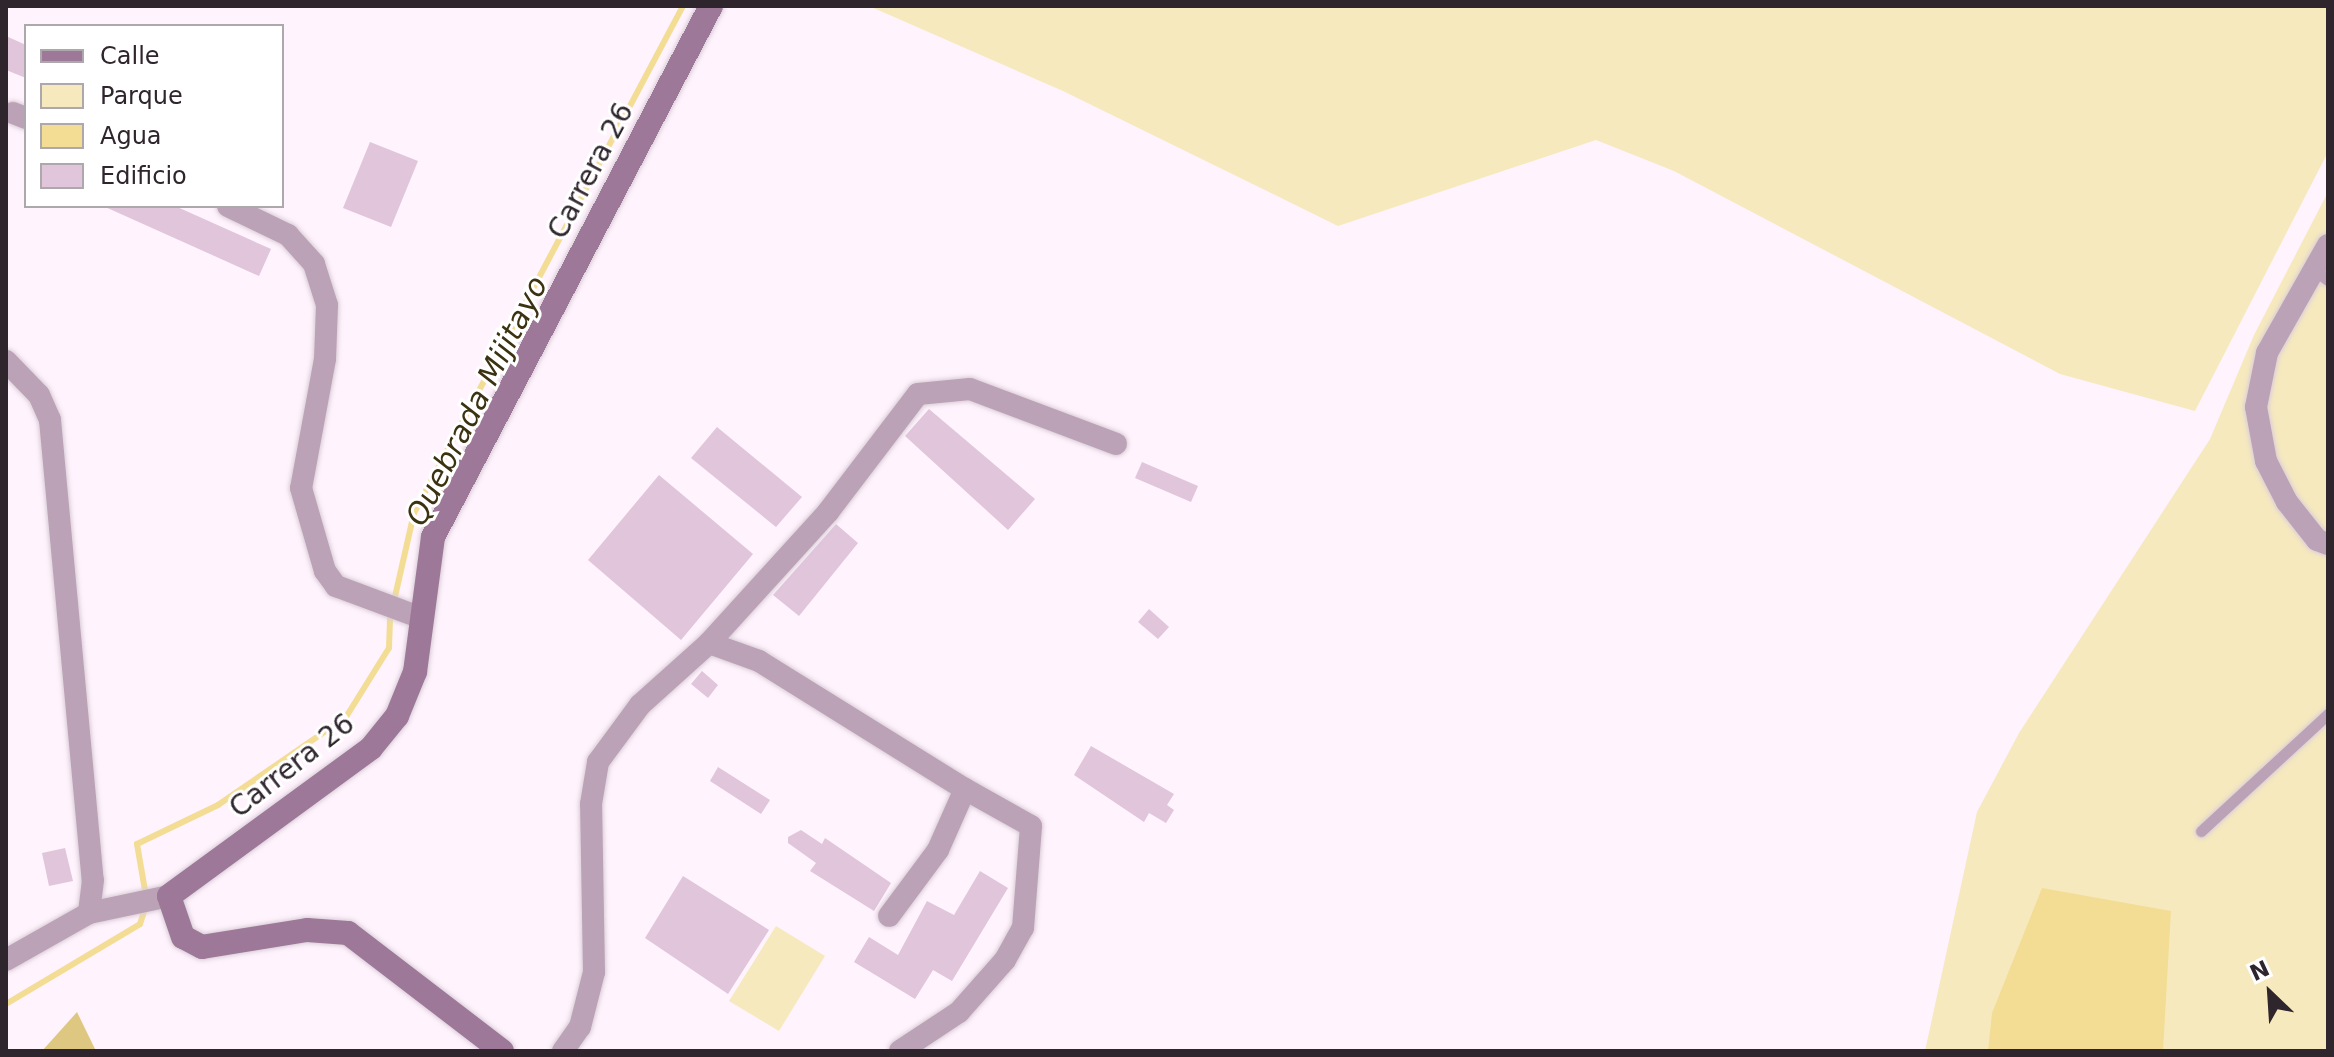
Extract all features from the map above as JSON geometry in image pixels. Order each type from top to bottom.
[{"type":"street","name":"Carrera 26","points":[[169,896],[371,748],[397,716],[415,672],[419,617],[433,537],[711,6]]},
{"type":"street","points":[[232,208],[288,235],[314,264],[327,305],[325,359],[301,488],[325,571],[336,586],[372,603],[419,617]]},
{"type":"street","points":[[2328,245],[2321,275],[2267,353],[2256,407],[2266,461],[2287,502],[2317,540],[2328,544]]},
{"type":"street","points":[[6,361],[39,395],[50,420],[93,880],[89,913]]},
{"type":"street","points":[[563,1051],[580,1027],[594,972],[591,804],[598,762],[640,705],[709,643],[828,512],[918,394],[970,389],[1116,444]]},
{"type":"street","points":[[709,643],[759,661],[965,789],[1031,826],[1023,928],[1005,960],[959,1012],[900,1051]]},
{"type":"street","points":[[889,916],[938,850],[965,789]]},
{"type":"street","points":[[6,960],[89,913],[169,896],[183,937],[202,947],[307,930],[348,933],[500,1050]]},
{"type":"lane","points":[[2201,831],[2328,714]]},
{"type":"green space","points":[[869,6],[2328,6],[2328,152],[2195,411],[2060,374],[1674,171],[1596,140],[1338,226],[1063,91]]},
{"type":"green space","points":[[2328,192],[2328,1051],[1925,1051],[1977,812],[2019,733],[2210,439],[2254,335]]},
{"type":"green space","points":[[776,926],[825,956],[779,1031],[729,1001]]},
{"type":"shaded area","points":[[77,1012],[96,1051],[42,1051]]},
{"type":"water","points":[[2042,888],[2171,911],[2163,1051],[1988,1051],[1992,1013]]},
{"type":"building","points":[[6,36],[24,44],[24,77],[6,70]]},
{"type":"building","points":[[370,142],[418,161],[391,227],[343,208]]},
{"type":"building","points":[[107,208],[179,208],[271,249],[259,276]]},
{"type":"building","points":[[929,409],[1035,499],[1008,530],[905,436]]},
{"type":"building","points":[[717,427],[802,497],[776,527],[691,458]]},
{"type":"building","points":[[1142,462],[1198,486],[1191,502],[1135,478]]},
{"type":"building","points":[[659,475],[753,554],[681,640],[588,560]]},
{"type":"building","points":[[836,524],[858,543],[799,616],[773,595]]},
{"type":"building","points":[[1149,609],[1169,627],[1158,639],[1138,622]]},
{"type":"building","points":[[702,671],[718,685],[708,698],[691,684]]},
{"type":"building","points":[[1091,746],[1174,794],[1167,805],[1174,810],[1166,823],[1149,813],[1144,822],[1074,775]]},
{"type":"building","points":[[718,767],[770,800],[761,814],[710,781]]},
{"type":"building","points":[[801,830],[822,844],[825,838],[891,883],[874,911],[810,871],[816,863],[788,843],[788,837]]},
{"type":"building","points":[[65,848],[73,881],[49,886],[42,853]]},
{"type":"building","points":[[980,871],[1008,888],[952,981],[933,970],[915,999],[854,962],[869,937],[898,955],[927,901],[954,915]]},
{"type":"building","points":[[683,876],[769,930],[728,994],[645,938]]},
{"type":"waterway","name":"Quebrada Mijitayo","points":[[394,601],[414,513],[683,6]]},
{"type":"waterway","name":"Quebrada Mijitayo","points":[[6,1004],[140,924],[147,902],[137,844],[218,805],[346,717],[389,648],[390,612]]}]
